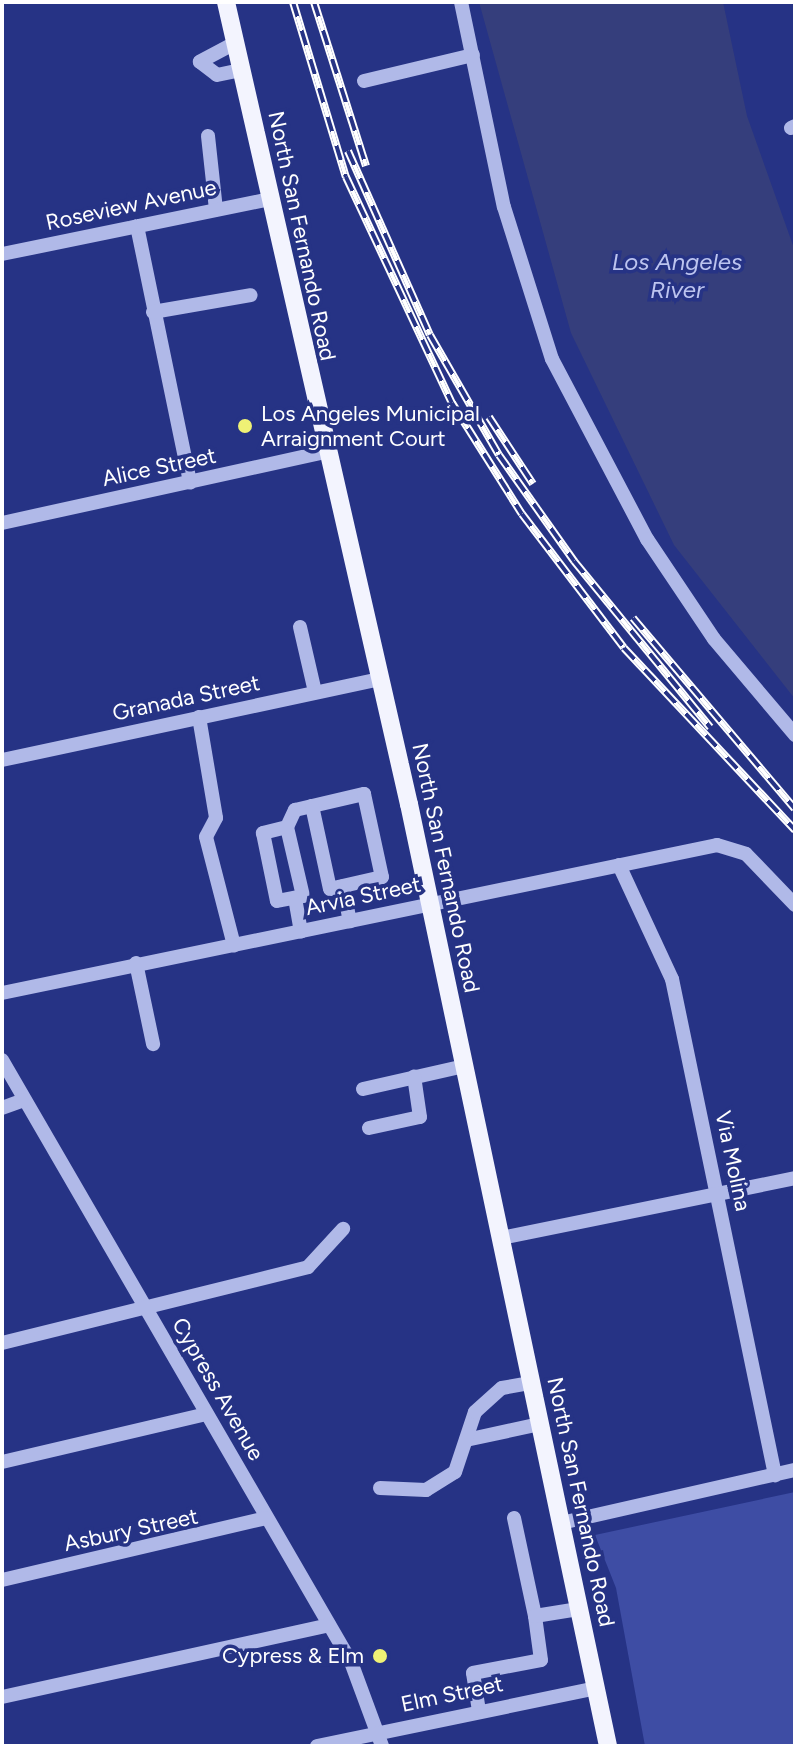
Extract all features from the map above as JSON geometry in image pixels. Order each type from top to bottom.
[{"type":"main road","name":"North San Fernando Road","points":[[226,2],[325,452],[430,905],[608,1746]]},
{"type":"street","points":[[461,2],[522,268],[596,453],[714,639],[795,735]]},
{"type":"street","points":[[235,43],[200,62],[217,75],[241,70]]},
{"type":"street","points":[[364,81],[473,55]]},
{"type":"street","points":[[208,136],[216,210]]},
{"type":"street","name":"Roseview Avenue","points":[[2,254],[269,199]]},
{"type":"street","points":[[137,226],[190,483]]},
{"type":"street","points":[[153,312],[251,295]]},
{"type":"street","name":"Alice Street","points":[[2,523],[325,452]]},
{"type":"street","points":[[300,627],[315,692]]},
{"type":"street","name":"Granada Street","points":[[2,760],[379,679]]},
{"type":"street","points":[[199,717],[216,818],[206,837],[234,945]]},
{"type":"street","points":[[287,827],[263,833],[277,901],[303,896],[287,827],[295,810],[312,806],[364,794],[382,877],[330,889],[312,806]]},
{"type":"street","name":"Arvia Street","points":[[2,993],[136,963],[734,844],[795,905]]},
{"type":"street","name":"Via Molina","points":[[619,865],[672,979],[775,1475]]},
{"type":"street","points":[[350,884],[350,921]]},
{"type":"street","points":[[295,898],[301,931]]},
{"type":"street","points":[[136,963],[153,1044]]},
{"type":"street","name":"Cypress Avenue","points":[[2,1060],[329,1625],[381,1739]]},
{"type":"street","points":[[363,1089],[464,1066]]},
{"type":"street","points":[[369,1128],[420,1117],[414,1076]]},
{"type":"street","points":[[2,1108],[24,1100]]},
{"type":"street","points":[[501,1238],[795,1178]]},
{"type":"street","points":[[2,1343],[308,1267],[343,1229]]},
{"type":"street","points":[[380,1488],[426,1490],[455,1472],[475,1412],[502,1388],[531,1383]]},
{"type":"street","points":[[2,1462],[206,1414]]},
{"type":"street","points":[[466,1440],[540,1424]]},
{"type":"street","points":[[561,1523],[795,1470]]},
{"type":"street","name":"Asbury Street","points":[[2,1580],[266,1518]]},
{"type":"street","points":[[479,1711],[473,1673],[541,1660],[514,1518]]},
{"type":"street","points":[[535,1616],[578,1609]]},
{"type":"street","points":[[2,1697],[329,1625]]},
{"type":"street","name":"Elm Street","points":[[317,1746],[381,1739],[479,1711],[596,1688]]},
{"type":"shaded area","points":[[795,1492],[795,1746],[645,1746],[616,1588],[595,1535]]},
{"type":"water","name":"Los Angeles River","points":[[479,2],[723,2],[747,116],[795,251],[795,699],[674,545],[571,333]]},
{"type":"railway","points":[[293,2],[346,177],[452,403],[522,514],[624,648],[795,830]]},
{"type":"railway","points":[[314,2],[366,166]]},
{"type":"railway","points":[[348,151],[430,335],[499,455],[574,561],[710,727]]},
{"type":"railway","points":[[489,417],[533,484]]},
{"type":"railway","points":[[633,618],[795,809]]},
{"type":"place","name":"Los Angeles Municipal Arraignment Court","points":[[245,426]]},
{"type":"place","name":"Cypress & Elm","points":[[380,1656]]}]
